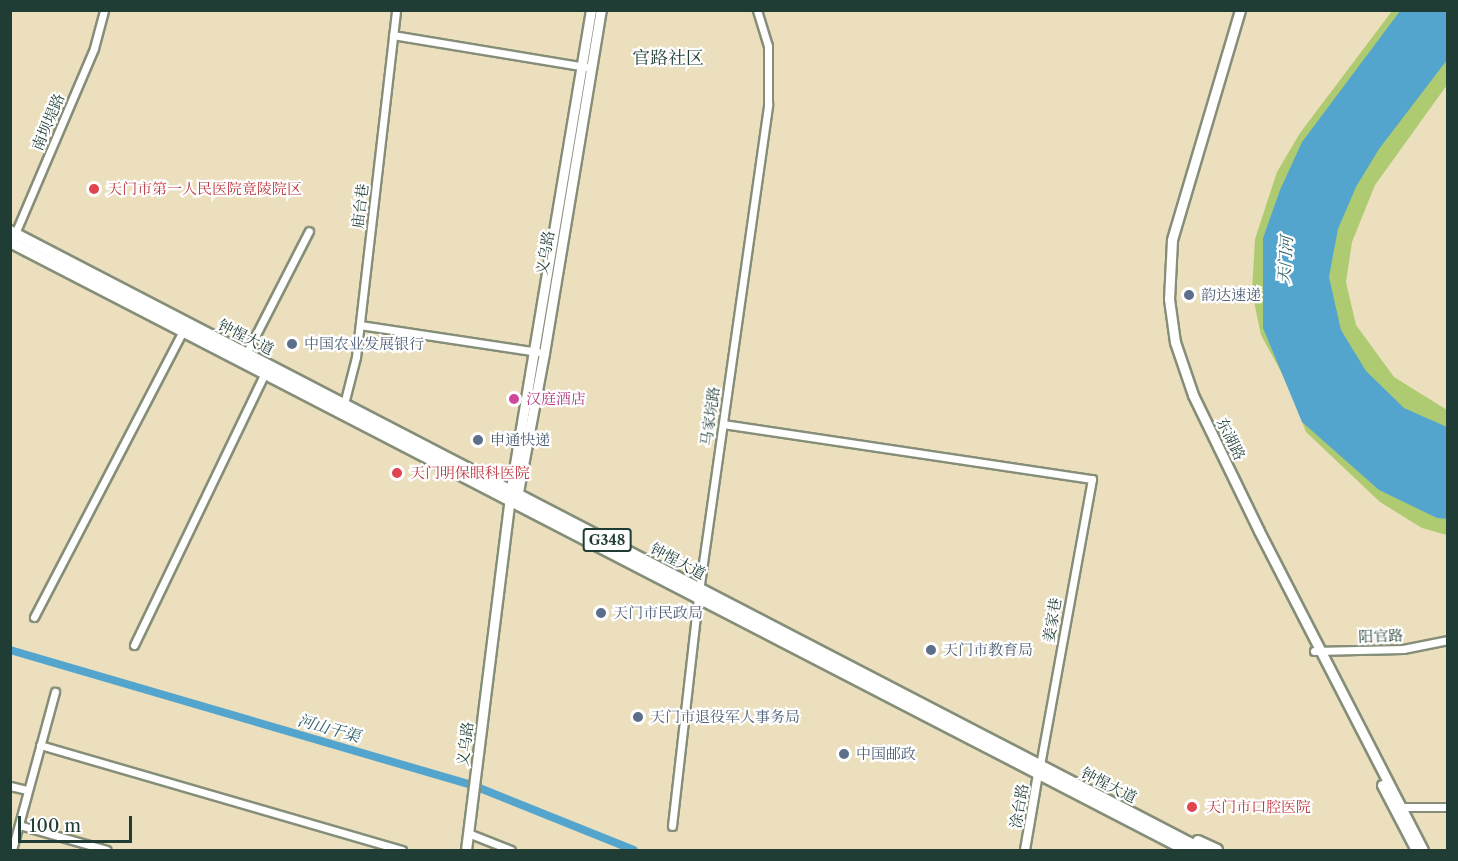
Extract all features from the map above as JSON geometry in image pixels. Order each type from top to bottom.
[{"type":"highway","name":"钟惺大道","points":[[12,235],[182,333],[263,375],[513,493],[813,653],[949,715],[1039,769],[1186,850]]},
{"type":"highway","name":"钟惺大道","points":[[12,235],[345,402],[452,464]]},
{"type":"highway","points":[[10,248],[182,333]]},
{"type":"highway","name":"钟惺大道","points":[[813,653],[911,711],[1039,769],[1203,850]]},
{"type":"highway","points":[[1039,769],[1172,850]]},
{"type":"highway","points":[[1039,769],[1217,850]]},
{"type":"main road","name":"义乌路","points":[[588,67],[591,10]]},
{"type":"main road","name":"义乌路","points":[[466,850],[513,493],[588,67],[601,10]]},
{"type":"main road","name":"东湖路","points":[[1235,10],[1168,240],[1166,319],[1175,364],[1189,398],[1317,650],[1423,850]]},
{"type":"main road","name":"东湖路","points":[[1240,10],[1173,234],[1169,309],[1180,362],[1193,395],[1416,850]]},
{"type":"street","name":"南坝堤路","points":[[12,235],[94,48],[104,10]]},
{"type":"street","name":"庙台巷","points":[[345,402],[360,325],[396,10]]},
{"type":"street","name":"马家垸路","points":[[672,826],[699,594],[768,94],[768,46],[757,10]]},
{"type":"street","points":[[393,35],[588,67]]},
{"type":"street","points":[[247,351],[309,231]]},
{"type":"street","points":[[360,325],[539,352]]},
{"type":"street","points":[[34,617],[182,333]]},
{"type":"street","points":[[134,645],[263,375]]},
{"type":"street","name":"姜家巷","points":[[723,424],[1092,479],[1039,769]]},
{"type":"street","name":"阳官路","points":[[1317,650],[1403,649],[1448,640]]},
{"type":"street","points":[[12,850],[55,692]]},
{"type":"street","points":[[40,745],[402,850]]},
{"type":"street","name":"涂台路","points":[[1025,850],[1039,769]]},
{"type":"street","points":[[10,786],[28,790]]},
{"type":"street","points":[[1401,807],[1448,807]]},
{"type":"street","points":[[19,825],[107,850]]},
{"type":"street","points":[[468,833],[511,850]]},
{"type":"green space","points":[[1392,11],[1447,11],[1447,85],[1375,185],[1352,242],[1346,282],[1356,325],[1394,377],[1447,410],[1447,535],[1422,528],[1380,502],[1306,432],[1286,381],[1261,335],[1252,292],[1255,239],[1277,172],[1300,133]]},
{"type":"water","name":"天门河","points":[[1400,11],[1447,11],[1447,60],[1379,149],[1356,187],[1338,229],[1329,277],[1341,330],[1366,371],[1404,408],[1447,427],[1447,519],[1437,518],[1379,490],[1302,422],[1263,328],[1263,238],[1280,190],[1302,142]]},
{"type":"waterway","name":"河山干渠","points":[[10,650],[477,787],[634,850]]},
{"type":"place","name":"天门市第一人民医院竟陵院区","points":[[94,189]]},
{"type":"place","name":"韵达速递","points":[[1189,295]]},
{"type":"place","name":"中国农业发展银行","points":[[292,344]]},
{"type":"place","name":"汉庭酒店","points":[[514,399]]},
{"type":"place","name":"申通快递","points":[[478,440]]},
{"type":"place","name":"天门明保眼科医院","points":[[397,473]]},
{"type":"place","name":"天门市民政局","points":[[601,613]]},
{"type":"place","name":"天门市教育局","points":[[931,650]]},
{"type":"place","name":"天门市退役军人事务局","points":[[638,717]]},
{"type":"place","name":"中国邮政","points":[[844,754]]},
{"type":"place","name":"天门市口腔医院","points":[[1192,807]]},
{"type":"district","name":"官路社区","points":[[668,58]]}]
